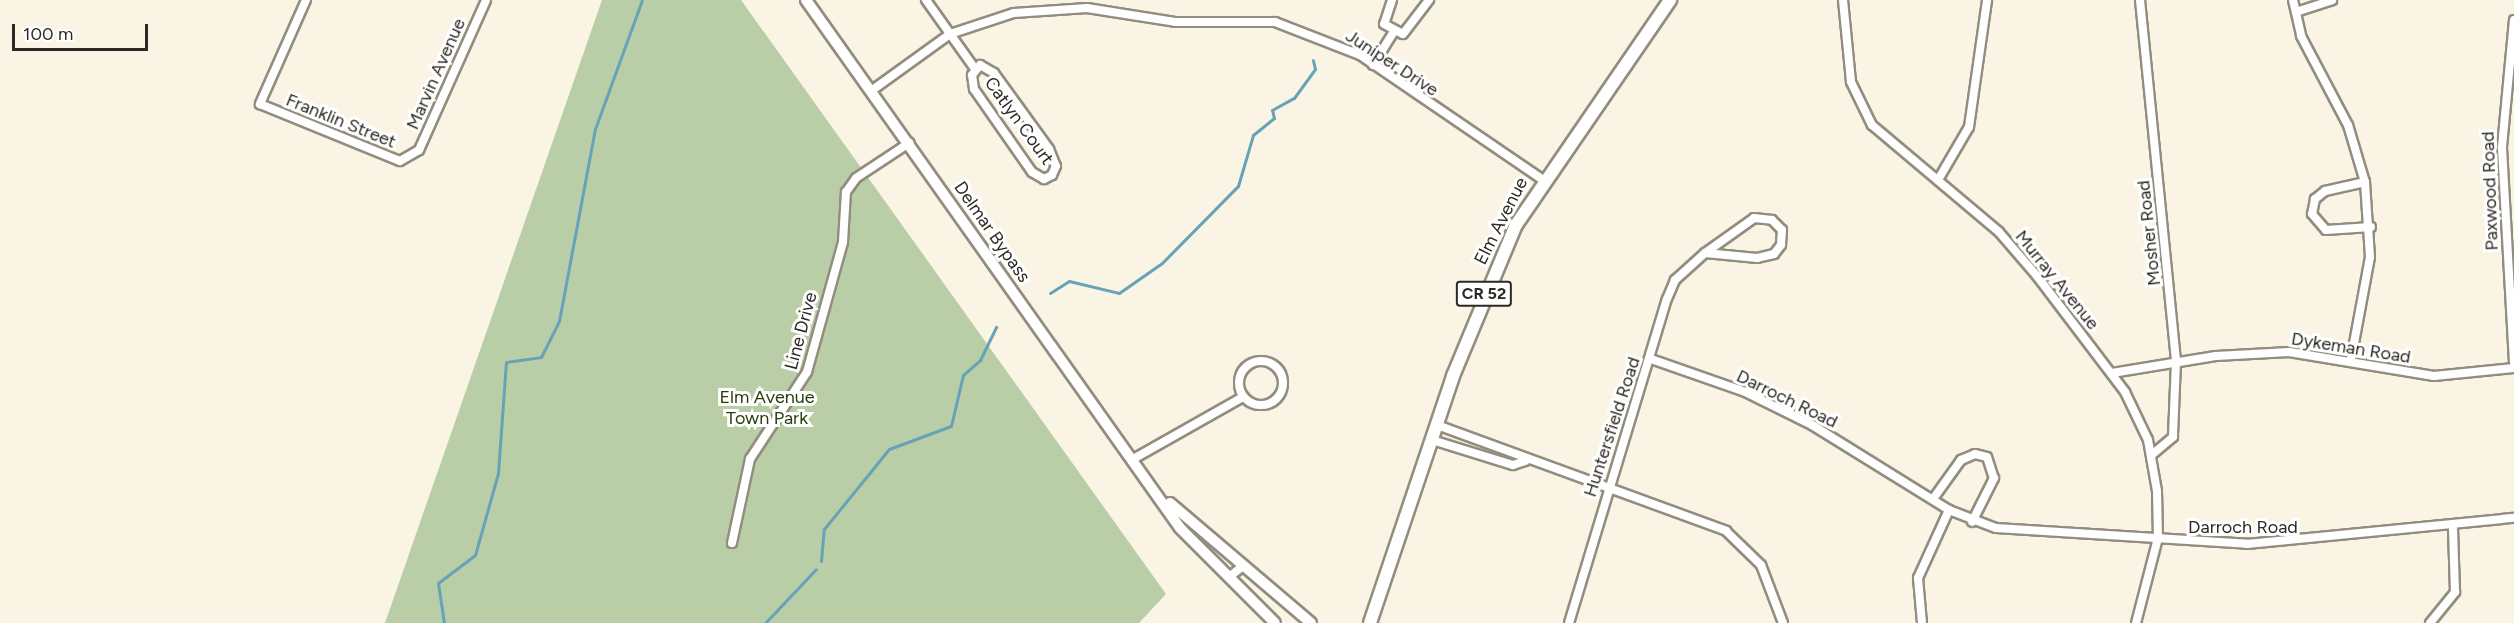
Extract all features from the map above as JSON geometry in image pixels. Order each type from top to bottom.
[{"type":"main road","name":"Elm Avenue","points":[[1370,623],[1484,294],[1543,180],[1670,0]]},
{"type":"street","name":"Franklin Street","points":[[306,0],[260,104],[380,156],[411,158]]},
{"type":"street","name":"Marvin Avenue","points":[[411,158],[486,0]]},
{"type":"street","name":"Delmar Bypass","points":[[806,0],[1135,458],[1180,528],[1275,623]]},
{"type":"street","name":"Catlyn Court","points":[[926,0],[975,69],[974,89],[1032,172],[1044,179],[1052,175],[1056,166],[1049,149],[989,68],[975,69]]},
{"type":"street","points":[[1392,0],[1384,19],[1394,32]]},
{"type":"street","points":[[1373,65],[1394,32],[1413,28],[1429,0]]},
{"type":"street","name":"Murray Avenue","points":[[1842,0],[1848,64],[1859,105],[1877,130],[1999,232],[2112,373],[2153,454],[2158,538],[2136,623]]},
{"type":"street","points":[[1938,180],[1969,127],[1987,0]]},
{"type":"street","name":"Mosher Road","points":[[2140,0],[2176,361],[2173,437],[2153,454]]},
{"type":"street","points":[[2293,0],[2306,49],[2348,125],[2365,182],[2371,227],[2351,360]]},
{"type":"street","points":[[2296,12],[2332,0]]},
{"type":"street","name":"Juniper Drive","points":[[871,91],[950,34],[1014,13],[1087,4],[1175,22],[1275,22],[1315,34],[1373,65],[1543,180]]},
{"type":"street","name":"Paxwood Road","points":[[2514,20],[2502,148],[2514,362]]},
{"type":"street","name":"Line Drive","points":[[732,543],[750,459],[807,372],[843,242],[846,192],[856,178],[909,142]]},
{"type":"street","points":[[2365,182],[2325,191],[2315,199],[2312,214],[2326,230],[2371,227]]},
{"type":"street","name":"Huntersfield Road","points":[[1569,623],[1607,490],[1675,280],[1705,253],[1754,218],[1772,220],[1782,230],[1779,250],[1766,258],[1705,253]]},
{"type":"street","name":"Dykeman Road","points":[[2112,373],[2176,361],[2289,352],[2351,360],[2434,376],[2514,368]]},
{"type":"street","name":"Darroch Road","points":[[1651,359],[1745,392],[1949,510],[1972,522],[1996,528],[2247,544],[2453,528],[2514,518]]},
{"type":"street","points":[[1270,363],[1280,372],[1281,394],[1270,404],[1255,405],[1243,396],[1240,376],[1249,364],[1270,363]]},
{"type":"street","points":[[1135,458],[1243,396]]},
{"type":"street","points":[[1437,426],[1484,442],[1525,461],[1733,536],[1761,565],[1783,623]]},
{"type":"street","points":[[1432,440],[1513,465],[1525,461]]},
{"type":"street","points":[[1479,455],[1484,442]]},
{"type":"street","points":[[1933,499],[1961,460],[1975,454],[1987,457],[1994,478],[1972,522]]},
{"type":"street","name":"Delmar Bypass","points":[[1152,483],[1243,566],[1311,623]]},
{"type":"street","points":[[1922,623],[1918,578],[1949,510]]},
{"type":"street","points":[[2430,623],[2455,592],[2453,528]]},
{"type":"street","points":[[1229,578],[1243,566]]},
{"type":"green space","name":"Elm Avenue Town Park","points":[[602,0],[741,0],[1166,594],[1139,623],[385,623]]},
{"type":"waterway","points":[[444,623],[438,583],[475,555],[498,473],[506,362],[541,357],[559,321],[595,129],[642,0]]},
{"type":"waterway","points":[[1050,293],[1069,281],[1119,293],[1162,263],[1238,186],[1253,135],[1274,118],[1272,110],[1294,98],[1315,69],[1313,60]]},
{"type":"waterway","points":[[821,561],[824,529],[889,449],[951,426],[963,375],[980,360],[996,327]]},
{"type":"waterway","points":[[765,623],[816,569]]}]
